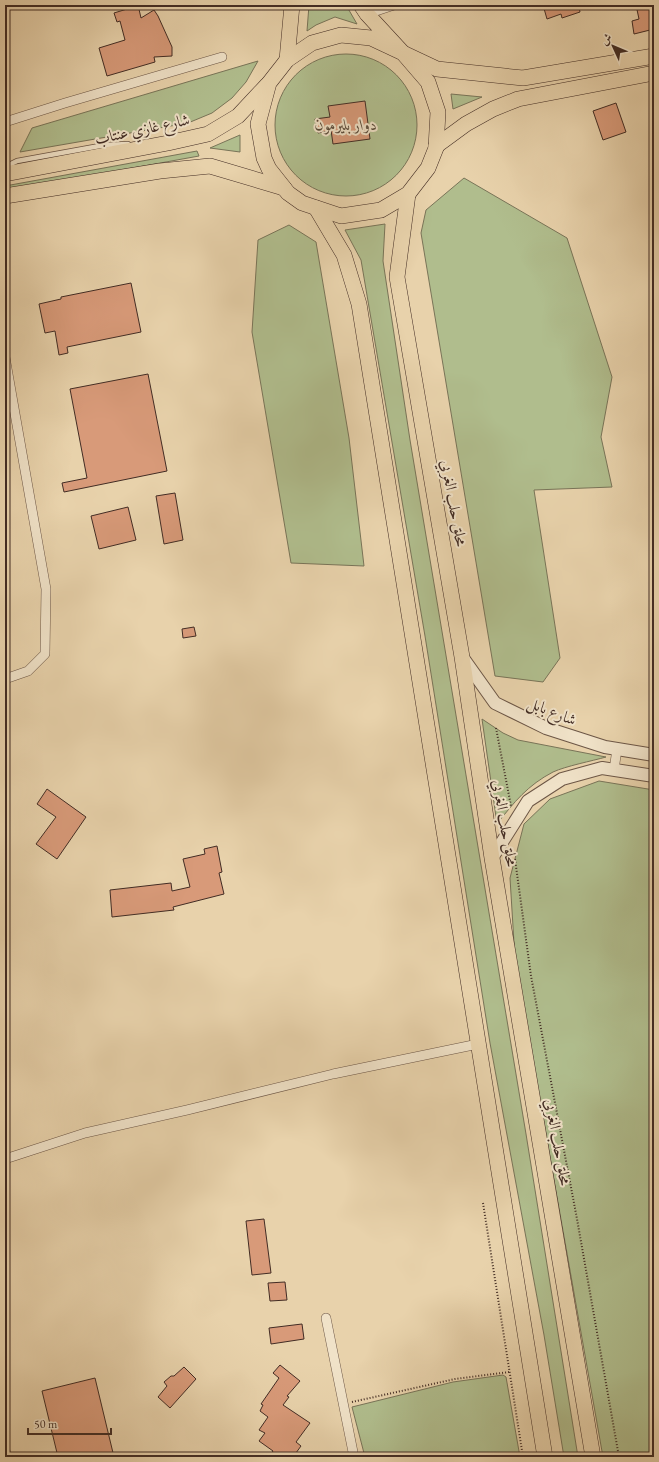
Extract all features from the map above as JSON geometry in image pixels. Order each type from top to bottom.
[{"type":"main road","points":[[287,60],[292,5]]},
{"type":"main road","points":[[269,83],[258,124],[264,158],[269,169],[288,193],[302,203],[341,216],[381,210],[408,194],[428,168],[436,146],[438,112],[428,82],[364,10]]},
{"type":"main road","name":"شارع غازي عنتاب","points":[[5,174],[145,148],[208,134],[238,116],[269,83],[287,60],[312,43],[341,35],[371,38],[437,69],[523,78],[654,56]]},
{"type":"main road","points":[[436,146],[466,124],[493,109],[518,99],[654,73]]},
{"type":"main road","points":[[5,196],[160,170],[210,166],[284,188]]},
{"type":"main road","name":"محلق حلب الغربي","points":[[408,194],[396,277],[462,658],[492,858],[593,1457]]},
{"type":"main road","points":[[316,208],[344,255],[359,304],[545,1457]]},
{"type":"street","points":[[364,10],[394,5]]},
{"type":"street","points":[[5,122],[222,57]]},
{"type":"street","points":[[5,357],[46,589],[45,654],[28,671],[5,678]]},
{"type":"street","name":"شارع بابل","points":[[462,658],[495,703],[546,728],[605,747],[654,755]]},
{"type":"street","points":[[614,770],[617,749]]},
{"type":"street","points":[[492,858],[528,801],[562,779],[602,768],[654,776]]},
{"type":"street","points":[[5,1159],[86,1133],[333,1074],[478,1044]]},
{"type":"street","points":[[326,1318],[354,1457]]},
{"type":"street","points":[[5,1450],[7,1457]]},
{"type":"lane","points":[[5,167],[17,161],[105,144],[125,144],[145,148]]},
{"type":"path","points":[[496,728],[511,806]]},
{"type":"path","points":[[515,859],[531,976],[577,1219],[619,1457]]},
{"type":"path","points":[[483,1203],[523,1457]]},
{"type":"path","points":[[343,1404],[454,1379],[510,1372]]},
{"type":"green space","points":[[309,5],[346,5],[357,24],[335,17],[316,25],[307,31]]},
{"type":"green space","name":"دوار بليرمون","points":[[339,54],[353,54],[367,57],[379,62],[391,70],[401,80],[412,98],[416,111],[416,139],[412,152],[401,170],[391,180],[379,188],[367,193],[353,196],[339,196],[325,193],[313,188],[301,180],[291,170],[283,158],[278,146],[275,132],[275,118],[278,104],[283,92],[291,80],[301,70],[313,62],[325,57]]},
{"type":"green space","points":[[258,61],[246,82],[232,98],[212,113],[188,123],[20,152],[32,128]]},
{"type":"green space","points":[[451,94],[482,97],[453,109]]},
{"type":"green space","points":[[240,135],[240,152],[210,148]]},
{"type":"green space","points":[[197,151],[199,156],[5,191],[5,186]]},
{"type":"green space","points":[[464,178],[567,238],[612,377],[601,437],[612,487],[534,490],[560,658],[543,682],[495,676],[421,233],[426,210]]},
{"type":"green space","points":[[385,224],[383,261],[410,440],[526,1134],[578,1457],[564,1457],[544,1335],[490,1043],[425,636],[361,260],[345,230]]},
{"type":"green space","points":[[289,225],[316,242],[349,438],[364,566],[291,563],[252,332],[258,240]]},
{"type":"green space","points":[[482,719],[503,733],[518,740],[606,757],[565,768],[544,777],[529,788],[509,808],[497,824]]},
{"type":"green space","points":[[599,781],[654,790],[654,1457],[603,1457],[515,959],[510,878],[524,824],[550,799]]},
{"type":"green space","points":[[503,1375],[506,1377],[520,1457],[365,1457],[352,1407],[453,1382]]},
{"type":"building","points":[[126,5],[138,5],[141,18],[154,10],[172,47],[172,56],[154,57],[155,62],[107,76],[99,48],[125,40],[120,21],[117,22],[114,13],[127,9]]},
{"type":"building","points":[[543,5],[582,6],[579,7],[580,12],[562,18],[561,14],[547,19]]},
{"type":"building","points":[[636,5],[654,5],[654,29],[634,34],[632,21],[639,19]]},
{"type":"building","points":[[365,101],[370,139],[333,144],[331,130],[318,133],[315,119],[330,117],[328,106]]},
{"type":"building","points":[[616,103],[626,132],[603,140],[593,111]]},
{"type":"building","points":[[131,283],[141,332],[67,347],[68,353],[59,355],[55,331],[45,333],[39,304],[61,299],[61,297]]},
{"type":"building","points":[[148,374],[167,471],[64,492],[62,483],[87,478],[70,389]]},
{"type":"building","points":[[175,493],[183,540],[164,544],[156,496]]},
{"type":"building","points":[[128,507],[136,540],[99,549],[91,516]]},
{"type":"building","points":[[194,627],[196,636],[183,638],[182,629]]},
{"type":"building","points":[[47,789],[86,817],[57,859],[36,844],[56,817],[37,804]]},
{"type":"building","points":[[217,846],[222,872],[219,873],[224,894],[173,907],[174,910],[112,917],[110,890],[171,883],[172,891],[190,887],[183,859],[205,854],[204,849]]},
{"type":"building","points":[[264,1219],[271,1273],[252,1275],[246,1221]]},
{"type":"building","points":[[285,1282],[287,1300],[270,1301],[268,1283]]},
{"type":"building","points":[[302,1324],[304,1339],[271,1344],[269,1328]]},
{"type":"building","points":[[280,1365],[300,1381],[287,1396],[289,1397],[283,1405],[310,1423],[296,1442],[301,1446],[293,1457],[269,1457],[273,1451],[259,1441],[265,1433],[259,1430],[268,1417],[260,1411],[263,1405],[261,1404],[279,1378],[273,1373]]},
{"type":"building","points":[[184,1367],[196,1379],[170,1408],[158,1397],[167,1386],[164,1382]]},
{"type":"building","points":[[95,1378],[114,1457],[58,1457],[42,1391]]}]
